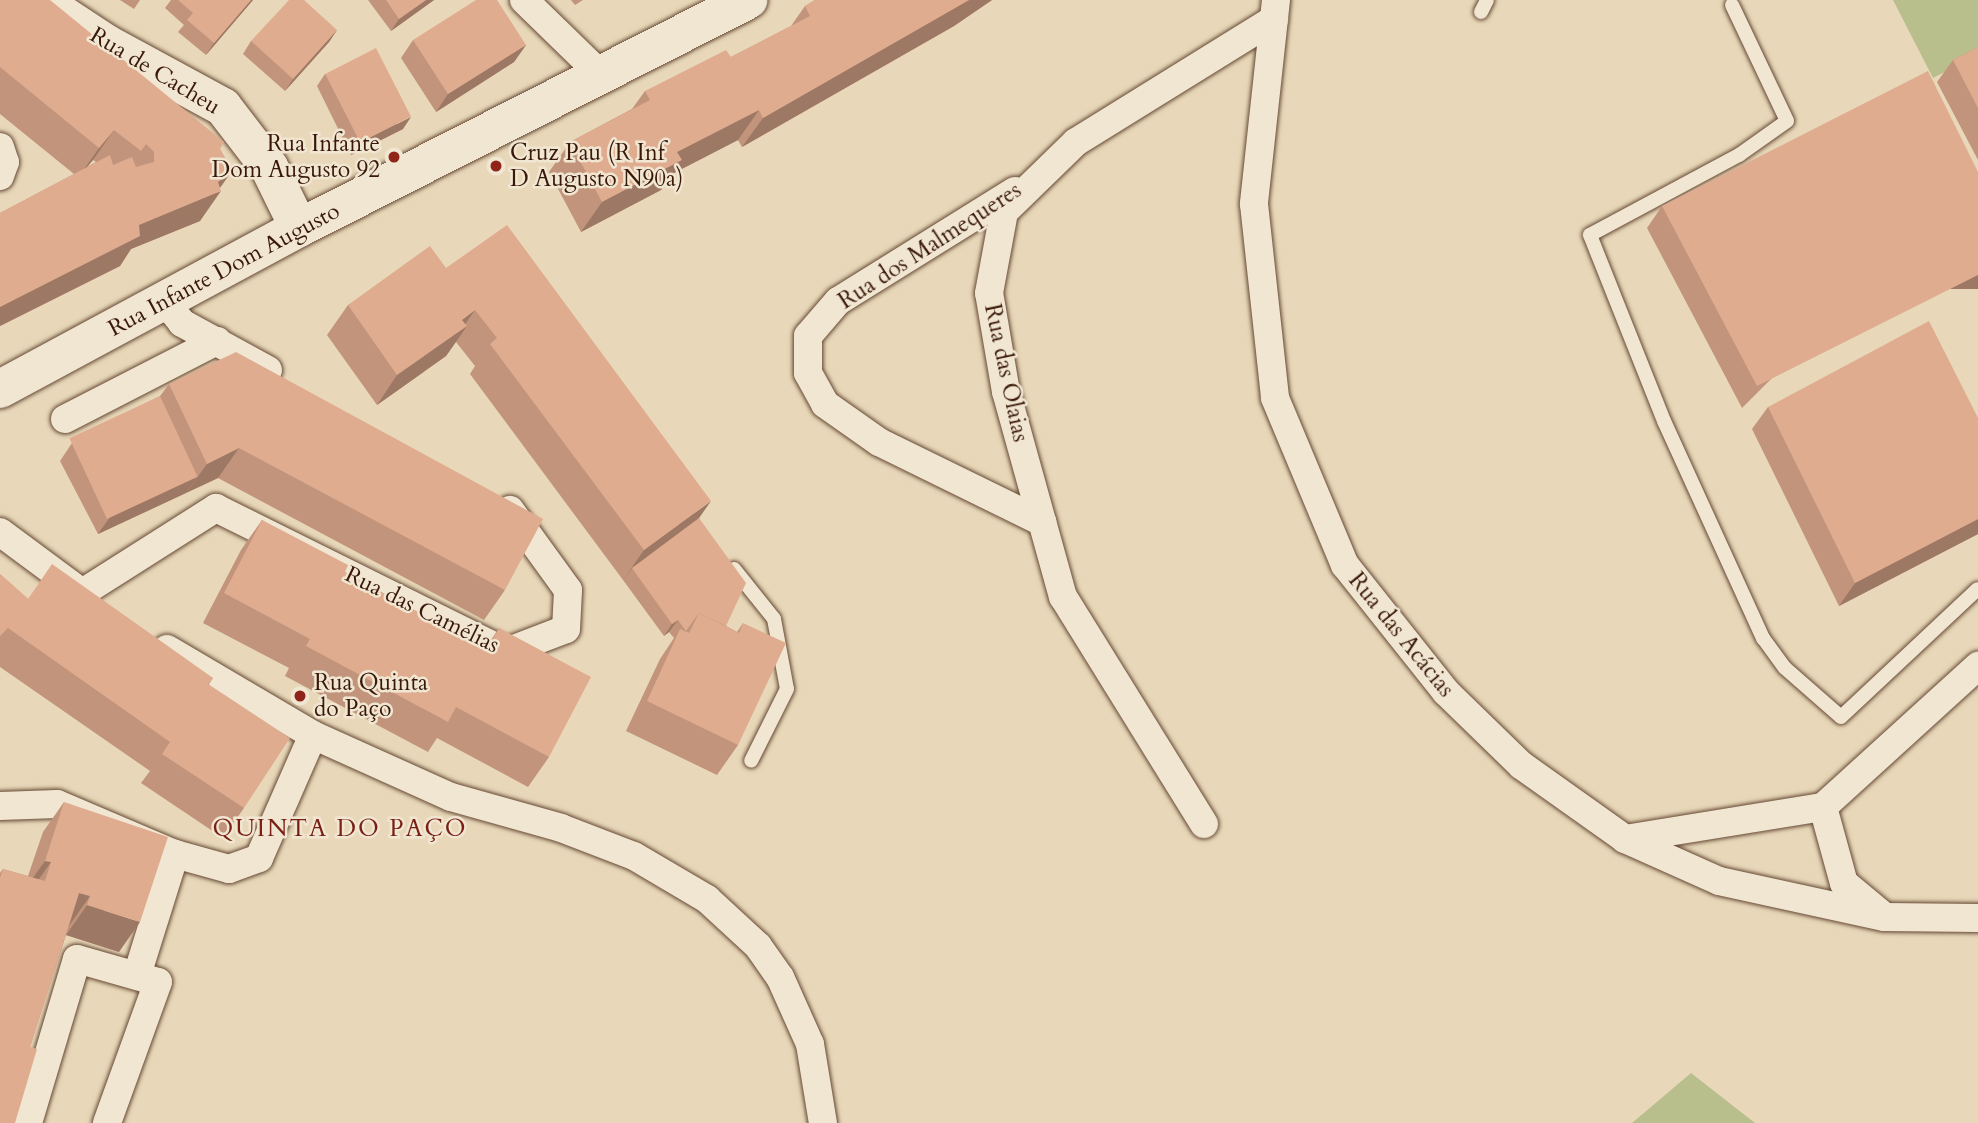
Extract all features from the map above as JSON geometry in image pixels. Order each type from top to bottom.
[{"type":"main road","name":"Rua de Cacheu","points":[[40,0],[107,44],[223,107],[269,167],[299,228]]},
{"type":"main road","name":"Rua Infante Dom Augusto","points":[[0,389],[166,303],[299,228],[748,0]]},
{"type":"street","points":[[524,0],[601,75]]},
{"type":"street","name":"Rua das Olaias","points":[[1204,824],[1063,597],[1006,392],[989,293],[1004,212],[1076,142],[1275,10]]},
{"type":"street","name":"Rua das Acácias","points":[[1275,10],[1254,204],[1275,398],[1345,565],[1446,692],[1521,765],[1625,839],[1719,881],[1884,917],[1978,918]]},
{"type":"street","points":[[0,147],[5,162],[0,176]]},
{"type":"street","name":"Rua dos Malmequeres","points":[[1042,522],[879,442],[825,404],[808,373],[808,336],[838,301],[1045,173]]},
{"type":"street","points":[[166,303],[182,323],[289,383]]},
{"type":"street","points":[[65,419],[217,341]]},
{"type":"street","points":[[0,410],[38,368]]},
{"type":"street","name":"Rua das Camélias","points":[[0,532],[92,600],[216,508],[506,652],[566,629],[568,590],[502,498],[490,492]]},
{"type":"street","points":[[143,633],[313,735],[451,797],[561,828],[634,856],[707,900],[758,946],[780,977],[810,1044],[823,1123]]},
{"type":"street","points":[[1625,839],[1823,807],[1978,666]]},
{"type":"street","points":[[0,806],[57,804],[175,854],[229,869],[259,858],[313,735]]},
{"type":"street","points":[[1823,807],[1844,883],[1884,917]]},
{"type":"street","points":[[137,975],[175,854]]},
{"type":"street","points":[[27,1123],[77,959],[158,982],[107,1123]]},
{"type":"lane","points":[[1732,5],[1787,121],[1739,155],[1590,235],[1664,421],[1763,638],[1785,668],[1841,718],[1978,589]]},
{"type":"lane","points":[[724,555],[774,619],[787,689],[751,761]]},
{"type":"green space","points":[[1893,0],[1978,0],[1978,55],[1933,78]]},
{"type":"green space","points":[[1691,1073],[1755,1123],[1632,1123]]},
{"type":"building","points":[[0,0],[50,0],[224,142],[220,149],[232,171],[218,182],[221,191],[139,225],[140,236],[0,307],[0,213],[110,155],[113,165],[132,157],[136,167],[154,162],[154,152],[146,144],[141,151],[114,130],[99,148],[0,67]]},
{"type":"building","points":[[178,0],[251,0],[214,43],[187,20],[193,13]]},
{"type":"building","points":[[289,0],[304,0],[337,30],[293,79],[251,41]]},
{"type":"building","points":[[386,0],[426,0],[399,19]]},
{"type":"building","points":[[476,0],[497,0],[526,45],[448,94],[413,40]]},
{"type":"building","points":[[815,0],[969,0],[763,118],[759,110],[677,152],[682,160],[602,202],[570,142],[650,100],[645,91],[726,50],[731,57],[810,16],[805,6]]},
{"type":"building","points":[[1978,47],[1978,108],[1953,60]]},
{"type":"building","points":[[376,48],[411,117],[360,142],[325,74]]},
{"type":"building","points":[[1928,71],[1978,172],[1978,275],[1757,386],[1662,206]]},
{"type":"building","points":[[507,225],[711,501],[644,550],[490,344],[497,338],[475,310],[462,320],[467,326],[397,375],[348,305],[430,246],[446,268]]},
{"type":"building","points":[[1929,321],[1978,418],[1978,519],[1855,583],[1768,407]]},
{"type":"building","points":[[236,352],[543,519],[505,590],[239,448],[207,464],[169,384]]},
{"type":"building","points":[[160,396],[198,477],[107,519],[69,438]]},
{"type":"building","points":[[699,518],[746,583],[726,626],[699,613],[686,631],[678,620],[672,624],[632,568]]},
{"type":"building","points":[[262,520],[348,565],[345,572],[487,650],[499,628],[591,677],[549,757],[456,707],[448,722],[306,646],[310,639],[224,593]]},
{"type":"building","points":[[52,564],[213,678],[208,684],[290,738],[244,808],[162,754],[170,742],[8,628],[0,636],[0,574],[28,599]]},
{"type":"building","points":[[699,613],[739,633],[743,623],[786,643],[738,745],[647,701],[680,629],[689,633]]},
{"type":"building","points":[[64,802],[168,837],[140,922],[87,905],[90,896],[79,893],[30,1047],[37,1049],[15,1123],[0,1123],[0,878],[3,869],[45,881],[51,862],[45,861]]},
{"type":"place","name":"Rua Infante Dom Augusto 92","points":[[394,157]]},
{"type":"place","name":"Cruz Pau (R Inf D Augusto N90a)","points":[[496,166]]},
{"type":"place","name":"Rua Quinta do Paço","points":[[300,696]]},
{"type":"district","name":"QUINTA DO PAÇO","points":[[340,829]]}]
